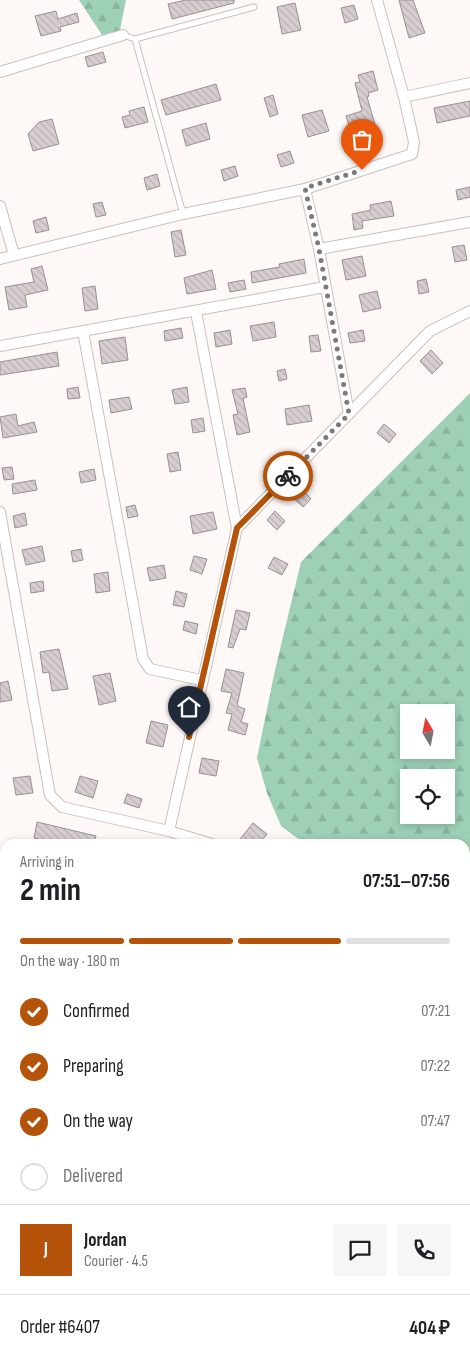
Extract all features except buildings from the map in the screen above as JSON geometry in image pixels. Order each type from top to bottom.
[{"type":"street","points":[[0,259],[183,214],[305,188],[412,154],[414,142],[404,97],[377,0]]},
{"type":"street","points":[[0,72],[123,35]]},
{"type":"street","points":[[404,97],[470,83]]},
{"type":"street","points":[[305,188],[319,249],[324,287],[349,414]]},
{"type":"street","points":[[0,206],[14,255]]},
{"type":"street","points":[[319,249],[470,222]]},
{"type":"street","points":[[0,346],[196,312],[324,287]]},
{"type":"street","points":[[237,528],[430,331],[470,311]]},
{"type":"street","points":[[169,831],[237,528],[196,312]]},
{"type":"street","points":[[83,331],[143,659],[150,669],[202,680]]},
{"type":"street","points":[[0,512],[50,795],[62,807],[169,831],[195,839]]},
{"type":"lane","points":[[123,35],[135,39],[254,7]]},
{"type":"lane","points":[[135,39],[183,214]]},
{"type":"green space","points":[[79,0],[126,0],[120,30],[102,35]]},
{"type":"green space","points":[[470,393],[470,839],[298,839],[281,826],[267,793],[257,758],[275,670],[301,562]]},
{"type":"way so far","points":[[288,476],[349,414],[324,287],[319,249],[305,188],[362,170]]},
{"type":"route","points":[[189,737],[237,528],[288,476]]}]
